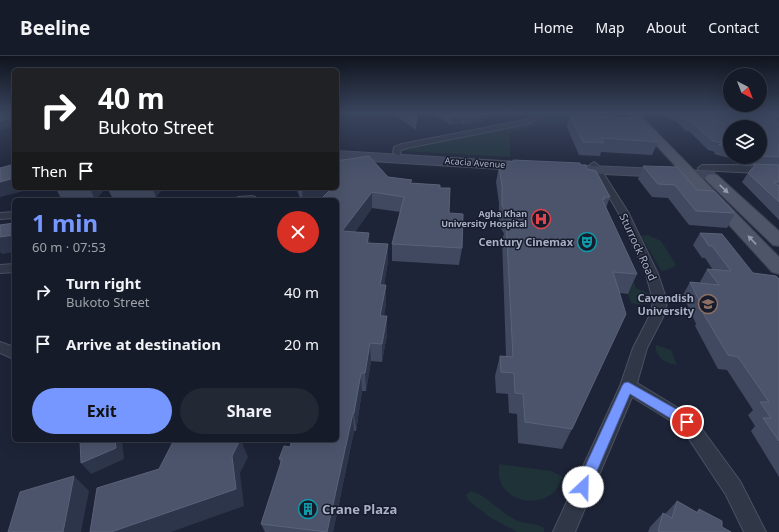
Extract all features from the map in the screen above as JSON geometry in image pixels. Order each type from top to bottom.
[{"type":"main road","points":[[653,135],[672,156],[700,171],[779,241]]},
{"type":"main road","points":[[667,135],[700,171],[779,268]]},
{"type":"main road","name":"Acacia Avenue","points":[[339,150],[595,168],[700,171]]},
{"type":"main road","name":"Acacia Avenue","points":[[339,155],[551,165]]},
{"type":"street","points":[[397,153],[398,149],[405,146],[460,135]]},
{"type":"street","name":"Sturrock Road","points":[[564,532],[628,386],[640,348],[658,313],[660,301],[652,274],[623,212],[595,168]]},
{"type":"street","points":[[700,171],[758,169],[779,171]]},
{"type":"street","points":[[0,216],[12,216]]},
{"type":"street","points":[[0,269],[12,268]]},
{"type":"street","points":[[0,348],[12,352]]},
{"type":"street","points":[[628,386],[687,422],[733,488],[755,532]]},
{"type":"shaded area","points":[[471,135],[510,135],[510,157],[402,151],[404,148]]},
{"type":"shaded area","points":[[648,235],[661,241],[676,265],[670,269],[663,271],[661,270],[641,236]]},
{"type":"shaded area","points":[[634,282],[636,288],[650,294],[653,298],[643,304],[631,303],[628,294]]},
{"type":"shaded area","points":[[656,345],[671,350],[677,365],[662,359],[657,353]]},
{"type":"shaded area","points":[[499,464],[551,471],[563,477],[554,492],[546,497],[539,500],[523,500],[515,497],[503,487],[499,477]]},
{"type":"shaded area","points":[[471,491],[484,497],[514,519],[544,528],[544,532],[517,532],[491,518],[468,500],[466,495]]},
{"type":"building","points":[[580,135],[652,135],[658,142],[601,138],[604,143],[583,142]]},
{"type":"building","points":[[706,135],[723,135],[723,146],[719,145],[722,143],[713,141]]},
{"type":"building","points":[[767,135],[779,135],[779,157],[767,156]]},
{"type":"building","points":[[369,156],[388,177],[412,180],[410,183],[440,185],[440,188],[450,188],[449,213],[463,214],[462,248],[392,244],[404,197],[372,192],[342,231],[369,233],[367,243],[388,244],[380,285],[386,285],[380,316],[387,316],[382,344],[370,343],[365,373],[361,373],[354,413],[327,532],[261,524],[282,459],[279,459],[284,446],[290,447],[291,442],[339,442],[339,198],[322,198],[330,190],[339,190],[339,161]]},
{"type":"building","points":[[513,160],[580,163],[580,165],[586,165],[587,169],[596,171],[610,197],[604,197],[605,199],[602,199],[637,274],[613,272],[626,314],[572,429],[525,422],[523,394],[515,393],[514,373],[501,372],[500,356],[513,357],[506,221],[510,221],[502,205],[502,186],[499,166],[508,165],[508,161],[513,162]]},
{"type":"building","points":[[753,164],[779,165],[779,182],[774,182],[779,186],[779,202],[748,173],[755,166]]},
{"type":"building","points":[[11,165],[12,179],[0,182],[0,168]]},
{"type":"building","points":[[643,166],[677,167],[697,190],[714,191],[735,213],[696,211],[675,185],[658,184]]},
{"type":"building","points":[[12,223],[12,235],[0,237],[0,225]]},
{"type":"building","points":[[700,233],[722,234],[753,273],[776,276],[779,279],[779,441],[763,418],[771,418],[760,402],[769,402],[738,357],[728,355],[703,313],[705,313],[690,282],[719,285],[707,269],[731,271],[712,246],[709,246]]},
{"type":"building","points":[[80,442],[115,442],[116,448],[81,463]]},
{"type":"building","points":[[173,442],[239,442],[232,456],[236,489],[111,532],[90,532],[97,488],[159,469]]},
{"type":"building","points":[[74,476],[63,532],[8,532],[20,492]]},
{"type":"building","points":[[677,501],[698,513],[699,509],[722,521],[722,527],[731,532],[658,531],[663,513],[672,518]]},
{"type":"place","name":"Agha Khan University Hospital","points":[[541,219]]},
{"type":"place","name":"Century Cinemax","points":[[587,242]]},
{"type":"place","name":"Cavendish University","points":[[708,304]]},
{"type":"place","name":"Crane Plaza","points":[[308,509]]},
{"type":"route","points":[[583,487],[628,386],[687,422]]}]
